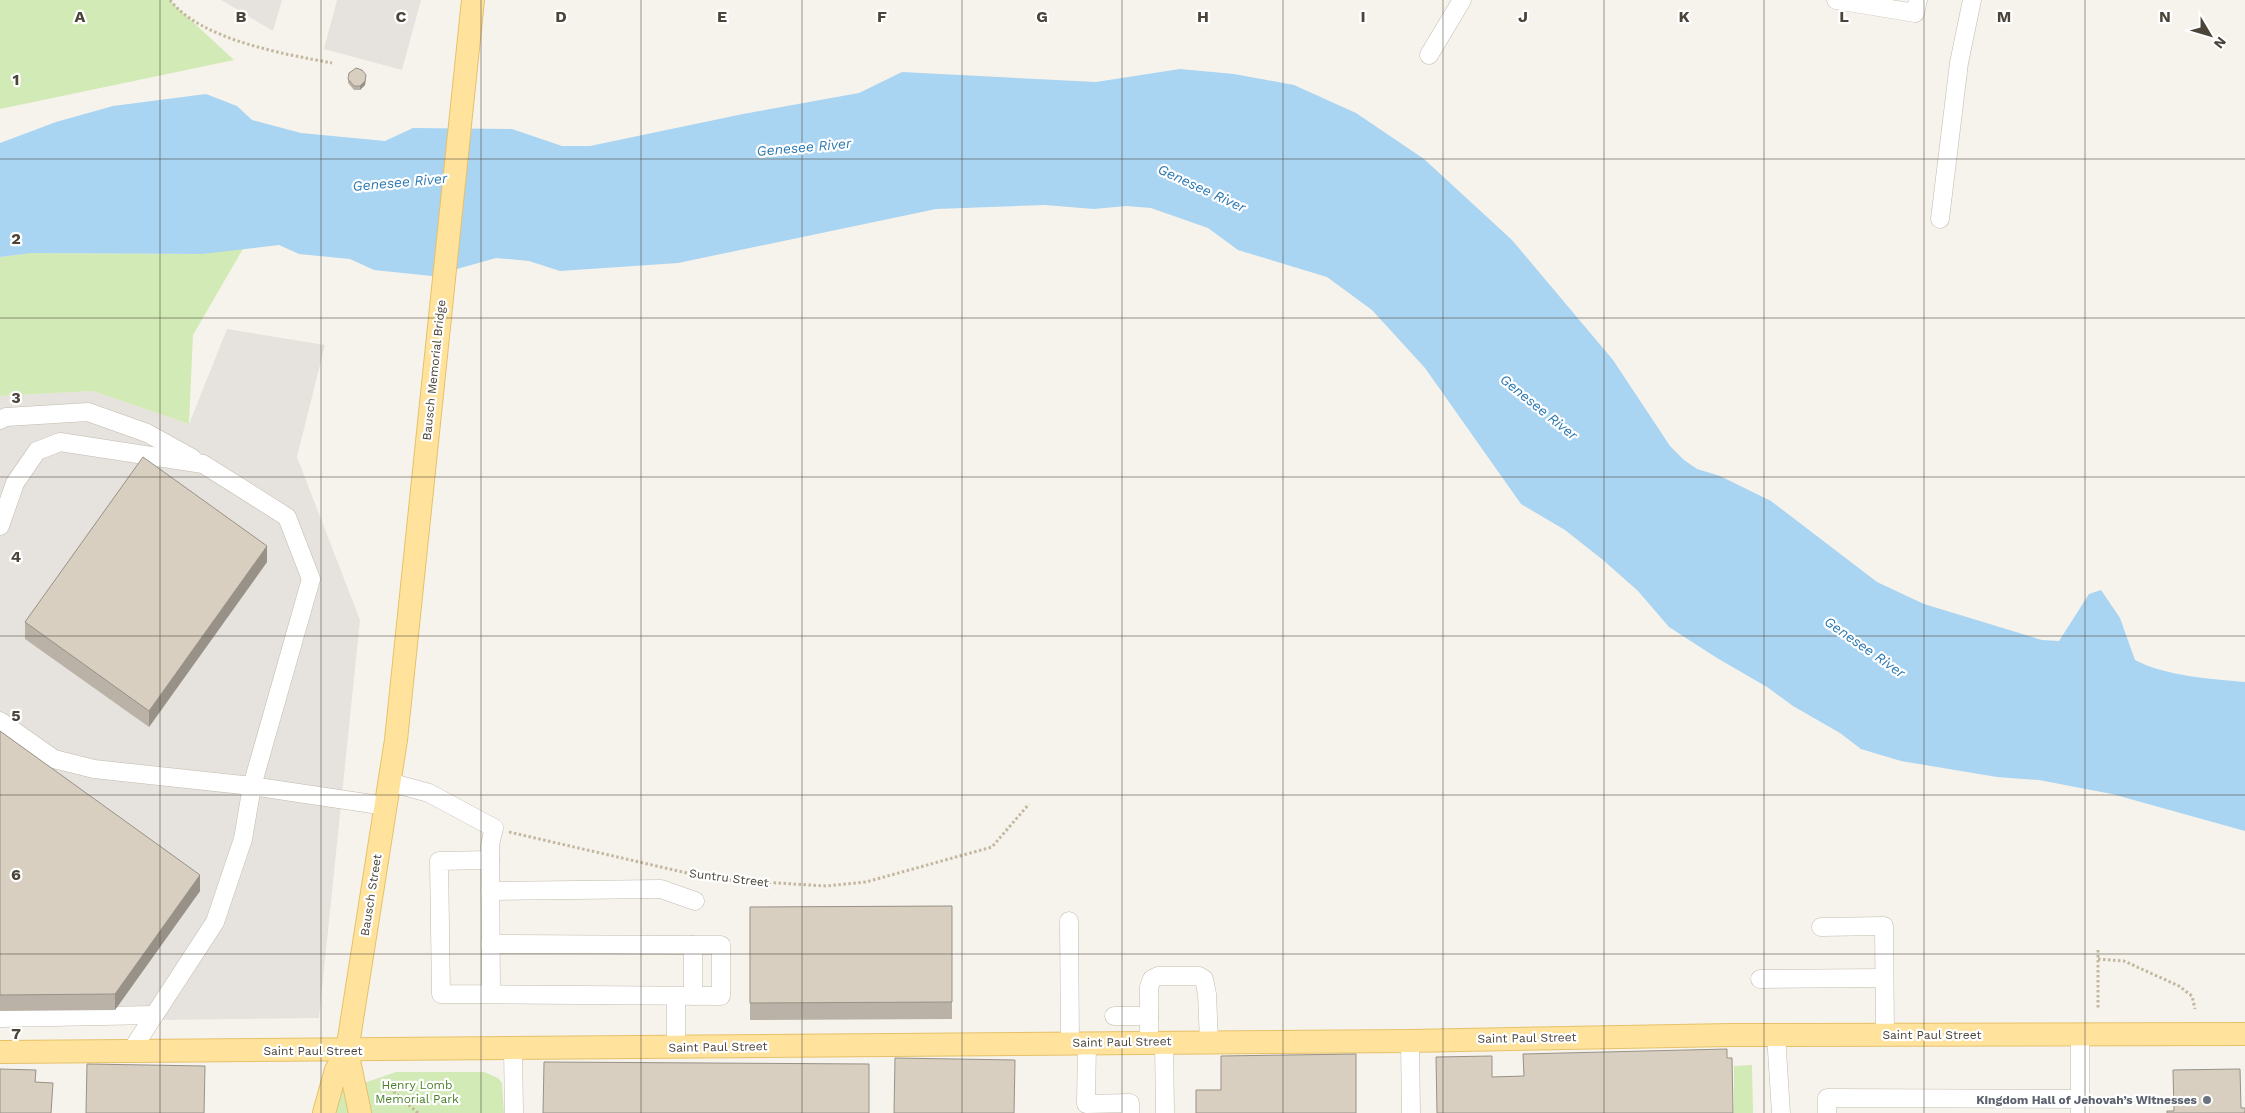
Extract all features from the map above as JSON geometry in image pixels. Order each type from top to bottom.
[{"type":"main road","name":"Bausch Memorial Bridge","points":[[396,740],[473,0]]},
{"type":"main road","name":"Bausch Street","points":[[347,1051],[396,740]]},
{"type":"main road","name":"Saint Paul Street","points":[[0,1052],[676,1048],[1156,1041],[1410,1041],[1731,1035],[2245,1034]]},
{"type":"main road","points":[[324,1113],[336,1070],[347,1051]]},
{"type":"main road","points":[[347,1051],[360,1113]]},
{"type":"street","points":[[1429,55],[1462,0]]},
{"type":"street","points":[[1836,0],[1917,6]]},
{"type":"street","points":[[1940,219],[1959,63],[1972,0]]},
{"type":"street","points":[[0,420],[6,417],[88,412],[147,433],[204,464],[287,517],[311,579],[252,786],[243,839],[215,922],[131,1051]]},
{"type":"street","points":[[0,526],[15,482],[37,450],[60,442],[204,464]]},
{"type":"street","points":[[0,722],[54,759],[94,769],[252,786],[386,806]]},
{"type":"street","points":[[390,782],[429,793],[494,828],[490,839],[491,994]]},
{"type":"street","points":[[490,860],[439,861],[441,994],[721,996],[721,945],[490,944]]},
{"type":"street","points":[[490,891],[661,889],[695,901]]},
{"type":"street","points":[[1069,921],[1078,1043],[1086,1104],[1130,1103],[1130,1113]]},
{"type":"street","points":[[1821,927],[1884,926],[1885,1035]]},
{"type":"street","points":[[676,1048],[693,945]]},
{"type":"street","points":[[1165,1113],[1156,1041],[1149,1016],[1149,987],[1152,979],[1158,976],[1200,976],[1204,978],[1206,984],[1209,1041]]},
{"type":"street","points":[[1760,979],[1884,978]]},
{"type":"street","points":[[0,1018],[154,1015]]},
{"type":"street","points":[[1114,1016],[1149,1016]]},
{"type":"street","points":[[1765,1035],[1782,1113]]},
{"type":"street","points":[[1827,1113],[1828,1098],[2080,1106],[2080,1035]]},
{"type":"street","points":[[1410,1041],[1411,1113]]},
{"type":"street","points":[[512,1049],[514,1113]]},
{"type":"path","points":[[170,0],[195,23],[209,30],[271,50],[332,63]]},
{"type":"path","name":"Suntru Street","points":[[494,828],[707,878],[826,886],[866,882],[992,847],[1029,804]]},
{"type":"path","points":[[2098,950],[2098,1009]]},
{"type":"path","points":[[2098,959],[2124,961],[2179,986],[2192,996],[2195,1009]]},
{"type":"path","points":[[386,1085],[418,1113]]},
{"type":"shaded area","points":[[221,0],[282,0],[273,31]]},
{"type":"shaded area","points":[[337,0],[421,0],[402,70],[324,49]]},
{"type":"shaded area","points":[[227,329],[325,345],[297,457],[360,620],[319,1018],[0,1022],[0,396],[93,391],[189,424]]},
{"type":"green space","points":[[0,0],[169,0],[234,60],[0,109]]},
{"type":"green space","points":[[244,247],[193,335],[189,424],[93,391],[0,396],[0,257],[32,253],[202,254]]},
{"type":"green space","points":[[1752,1065],[1753,1113],[1734,1113],[1734,1066]]},
{"type":"green space","name":"Henry Lomb Memorial Park","points":[[396,1072],[484,1072],[498,1078],[502,1083],[504,1113],[331,1113],[338,1092]]},
{"type":"water","name":"Genesee River","points":[[1180,69],[1234,74],[1294,85],[1356,113],[1424,159],[1512,240],[1613,360],[1670,446],[1684,460],[1697,469],[1720,476],[1771,501],[1877,582],[1924,604],[2042,640],[2059,641],[2089,594],[2101,590],[2120,618],[2135,660],[2160,670],[2174,673],[2245,682],[2245,831],[2112,794],[2039,780],[1997,777],[1901,761],[1861,749],[1840,733],[1793,706],[1767,687],[1669,627],[1638,591],[1603,560],[1565,530],[1521,504],[1425,368],[1372,310],[1327,277],[1238,250],[1208,228],[1151,208],[1126,206],[1094,209],[1045,205],[936,209],[678,263],[560,271],[529,261],[496,258],[432,276],[374,270],[350,259],[299,254],[279,245],[202,254],[32,253],[0,257],[0,143],[56,122],[113,106],[206,94],[237,106],[252,120],[301,133],[385,141],[413,128],[512,129],[562,146],[590,146],[743,114],[859,93],[902,72],[1096,82]]},
{"type":"building","points":[[356,68],[362,70],[366,75],[365,81],[360,86],[354,86],[348,79],[349,73]]},
{"type":"building","points":[[143,457],[267,546],[149,711],[25,622]]},
{"type":"building","points":[[0,731],[200,875],[115,994],[0,995]]},
{"type":"building","points":[[952,906],[952,1002],[750,1003],[750,907]]},
{"type":"building","points":[[1727,1049],[1727,1058],[1732,1058],[1733,1113],[1437,1113],[1436,1057],[1492,1056],[1492,1077],[1524,1076],[1523,1054]]},
{"type":"building","points":[[1356,1054],[1356,1113],[1196,1113],[1196,1090],[1221,1090],[1221,1056]]},
{"type":"building","points":[[895,1058],[1015,1060],[1014,1113],[894,1113]]},
{"type":"building","points":[[544,1062],[869,1064],[869,1113],[543,1113]]},
{"type":"building","points":[[87,1064],[205,1066],[204,1113],[86,1113]]},
{"type":"building","points":[[0,1069],[36,1070],[35,1082],[53,1083],[51,1113],[0,1113]]},
{"type":"building","name":"Kingdom Hall of Jehovah’s Witnesses","points":[[2240,1069],[2241,1108],[2245,1108],[2245,1113],[2167,1113],[2167,1111],[2174,1111],[2173,1070]]},
{"type":"place","name":"Kingdom Hall of Jehovah’s Witnesses","points":[[2207,1100]]}]
